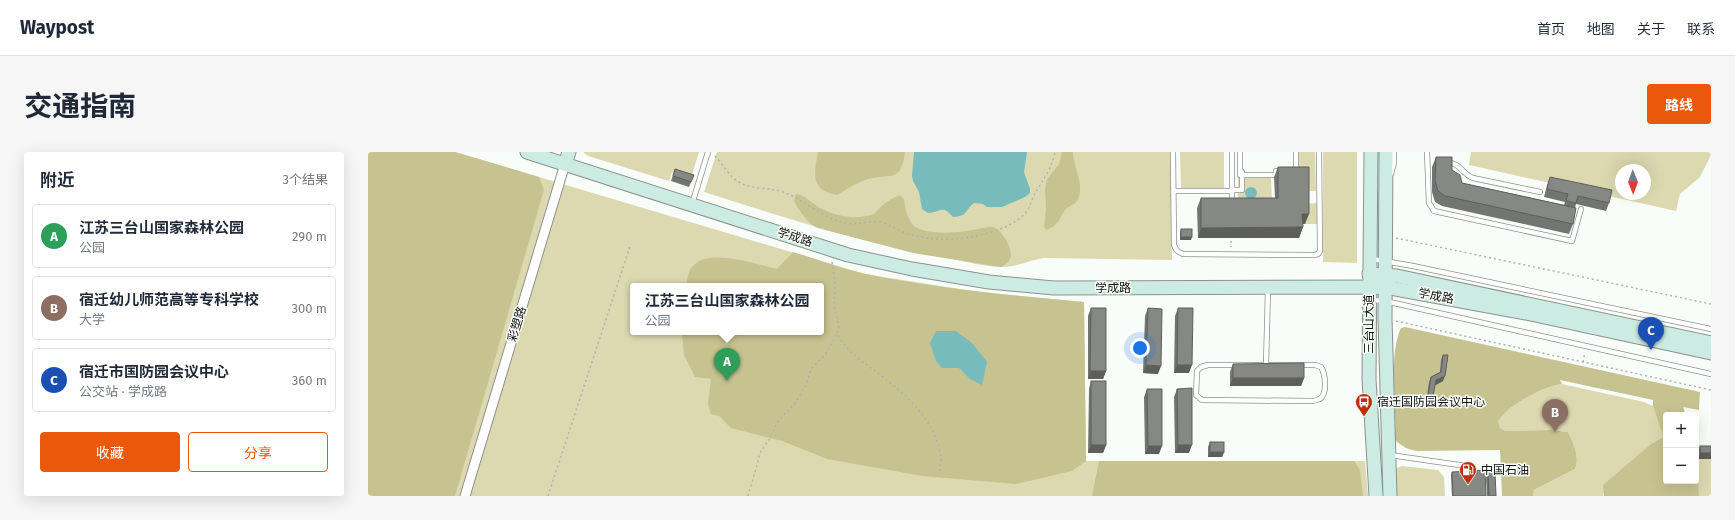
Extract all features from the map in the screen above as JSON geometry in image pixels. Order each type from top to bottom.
[{"type":"main road","name":"学成路","points":[[527,152],[567,158],[692,204],[848,255],[912,270],[989,282],[1054,288],[1268,287],[1369,294],[1385,287],[1526,313],[1711,353]]},
{"type":"main road","name":"三台山大道","points":[[1371,152],[1369,379],[1376,496]]},
{"type":"main road","name":"三台山大道","points":[[1386,152],[1385,318],[1390,496]]},
{"type":"main road","name":"学成路","points":[[1369,274],[1385,274],[1711,343]]},
{"type":"street","name":"彩塑路","points":[[465,496],[567,158]]},
{"type":"lane","points":[[692,204],[709,152]]},
{"type":"lane","points":[[1173,152],[1174,245],[1175,250],[1183,254],[1318,254],[1320,251],[1319,152]]},
{"type":"lane","points":[[1232,152],[1232,206]]},
{"type":"lane","points":[[1174,192],[1242,190],[1242,175],[1240,175],[1241,152]]},
{"type":"lane","points":[[1242,175],[1276,175],[1276,171],[1296,171],[1296,152]]},
{"type":"lane","points":[[1385,197],[1394,163],[1394,152]]},
{"type":"lane","points":[[1428,152],[1429,204],[1434,211],[1572,241],[1580,209]]},
{"type":"lane","points":[[1428,162],[1435,162]]},
{"type":"lane","points":[[1442,162],[1458,165],[1473,178],[1540,192]]},
{"type":"lane","points":[[1369,258],[1711,329]]},
{"type":"lane","points":[[1266,365],[1268,287]]},
{"type":"lane","points":[[1369,294],[1385,301],[1711,374]]},
{"type":"lane","points":[[1208,365],[1266,365],[1321,366],[1324,371],[1323,395],[1320,399],[1313,401],[1209,401],[1202,400],[1196,395],[1196,371],[1201,367],[1208,365]]},
{"type":"lane","points":[[1388,454],[1473,468],[1474,482]]},
{"type":"path","points":[[709,152],[723,165],[731,177],[739,183],[755,188],[772,189],[785,193],[839,222],[855,224],[878,222],[905,233],[928,238],[950,239],[977,236],[1002,228],[1016,221],[1027,211],[1035,192],[1050,167],[1055,152]]},
{"type":"path","points":[[1385,236],[1711,304]]},
{"type":"path","points":[[548,496],[630,246]]},
{"type":"path","points":[[748,496],[760,451],[770,440],[778,421],[806,385],[812,369],[825,355],[837,333],[839,326],[834,306],[834,273],[830,249]]},
{"type":"path","points":[[1385,318],[1711,390]]},
{"type":"path","points":[[837,333],[841,342],[850,352],[899,390],[919,410],[937,443],[941,454],[940,471]]},
{"type":"path","points":[[1583,362],[1587,346]]},
{"type":"shaded area","points":[[368,152],[455,152],[865,274],[985,293],[1084,302],[1086,461],[1365,461],[1368,496],[368,496]]},
{"type":"shaded area","points":[[368,152],[455,152],[539,177],[544,190],[455,496],[373,496],[368,494]]},
{"type":"shaded area","points":[[583,152],[699,152],[691,178],[672,172],[669,181],[588,156]]},
{"type":"shaded area","points":[[717,152],[1171,152],[1172,260],[1044,258],[1013,266],[996,267],[915,252],[854,238],[704,192]]},
{"type":"shaded area","points":[[818,152],[905,152],[903,162],[897,173],[865,180],[837,195],[822,190],[818,185],[815,167]]},
{"type":"shaded area","points":[[1062,152],[1073,152],[1080,183],[1079,195],[1076,202],[1065,210],[1056,224],[1046,230],[1044,227],[1046,209],[1045,189],[1047,179],[1059,164]]},
{"type":"shaded area","points":[[1180,152],[1224,152],[1224,188],[1181,189]]},
{"type":"shaded area","points":[[1294,152],[1315,152],[1316,191],[1309,191],[1294,177]]},
{"type":"shaded area","points":[[1323,152],[1357,152],[1357,263],[1323,262]]},
{"type":"shaded area","points":[[1471,152],[1711,152],[1711,155],[1700,177],[1680,194],[1676,211],[1626,200],[1651,200],[1651,164],[1615,164],[1615,197],[1469,165]]},
{"type":"shaded area","points":[[1238,176],[1271,176],[1272,205],[1238,205]]},
{"type":"shaded area","points":[[796,194],[806,198],[820,208],[847,217],[860,217],[874,214],[886,203],[900,195],[904,199],[909,219],[913,225],[918,228],[931,232],[947,233],[992,227],[999,231],[1005,238],[1010,248],[1011,256],[1008,262],[1001,267],[913,253],[818,228],[804,216],[798,208],[794,201]]},
{"type":"shaded area","points":[[1317,203],[1317,224],[1305,224],[1305,204]]},
{"type":"shaded area","points":[[793,252],[866,274],[920,284],[1084,302],[1086,461],[1072,471],[1016,484],[922,476],[827,459],[782,441],[731,428],[719,416],[711,414],[708,404],[711,379],[695,377],[684,355],[682,335],[824,335],[824,283],[687,283],[689,272],[697,263],[708,258],[736,259],[777,269]]},
{"type":"shaded area","points":[[1405,327],[1700,392],[1699,410],[1683,407],[1685,412],[1663,412],[1663,437],[1653,406],[1653,400],[1560,380],[1562,384],[1545,389],[1517,403],[1498,421],[1500,428],[1506,431],[1551,430],[1568,432],[1577,455],[1575,469],[1534,490],[1533,496],[1502,496],[1500,450],[1417,451],[1402,446],[1395,440],[1394,366],[1397,339],[1401,328]]},
{"type":"shaded area","points":[[1562,384],[1644,402],[1653,406],[1663,437],[1651,444],[1603,494],[1604,496],[1533,496],[1534,490],[1575,469],[1577,455],[1570,436],[1568,432],[1551,430],[1506,431],[1500,428],[1497,421],[1509,409],[1526,398]]},
{"type":"shaded area","points":[[1663,437],[1663,484],[1699,484],[1699,496],[1604,496],[1603,485],[1651,444]]},
{"type":"shaded area","points":[[1699,459],[1711,459],[1711,496],[1699,496]]},
{"type":"shaded area","points":[[1099,461],[1354,461],[1360,470],[1363,496],[1092,496]]},
{"type":"shaded area","points":[[1402,466],[1438,470],[1444,477],[1445,496],[1391,496],[1394,469]]},
{"type":"water","points":[[914,152],[1027,152],[1024,172],[1030,193],[1025,197],[1002,207],[987,207],[983,204],[974,203],[961,216],[953,217],[944,210],[928,213],[922,209],[919,192],[913,181]]},
{"type":"water","points":[[1249,187],[1253,187],[1257,193],[1253,199],[1249,199],[1245,195],[1245,191]]},
{"type":"water","points":[[936,331],[956,331],[972,343],[987,362],[982,385],[970,379],[959,368],[942,368],[936,361],[930,343]]},
{"type":"building","points":[[1436,157],[1452,157],[1452,170],[1460,175],[1462,183],[1576,208],[1573,224],[1445,196],[1438,191],[1435,181]]},
{"type":"building","points":[[1278,167],[1309,167],[1309,214],[1302,214],[1303,227],[1201,228],[1201,198],[1278,198]]},
{"type":"building","points":[[675,169],[694,175],[691,182],[673,176]]},
{"type":"building","points":[[1550,177],[1612,190],[1609,203],[1578,196],[1576,203],[1566,201],[1568,194],[1547,189]]},
{"type":"building","points":[[1181,229],[1192,229],[1192,237],[1181,237]]},
{"type":"building","points":[[1091,308],[1106,308],[1106,371],[1090,371]]},
{"type":"building","points":[[1148,308],[1162,309],[1161,366],[1146,365]]},
{"type":"building","points":[[1178,308],[1193,308],[1192,365],[1177,365]]},
{"type":"building","points":[[1443,355],[1448,355],[1445,376],[1436,380],[1433,396],[1428,396],[1431,377],[1441,372]]},
{"type":"building","points":[[1304,363],[1304,378],[1233,378],[1233,364]]},
{"type":"building","points":[[1091,381],[1106,381],[1106,445],[1091,445]]},
{"type":"building","points":[[1192,388],[1192,445],[1178,445],[1177,389]]},
{"type":"building","points":[[1147,389],[1162,389],[1162,446],[1148,446]]},
{"type":"building","points":[[1210,442],[1224,442],[1224,452],[1210,452]]},
{"type":"building","points":[[1700,446],[1711,446],[1711,453],[1700,453]]},
{"type":"building","name":"中国石油","points":[[1485,470],[1486,496],[1453,496],[1452,472]]},
{"type":"building","points":[[1488,471],[1495,471],[1496,496],[1489,496]]},
{"type":"place","name":"宿迁市国防园会议中心","points":[[1651,350]]},
{"type":"place","name":"江苏三台山国家森林公园","points":[[727,381]]},
{"type":"place","name":"宿迁国防园会议中心","points":[[1364,417]]},
{"type":"place","name":"宿迁幼儿师范高等专科学校","points":[[1555,432]]},
{"type":"place","name":"中国石油","points":[[1468,485]]}]
